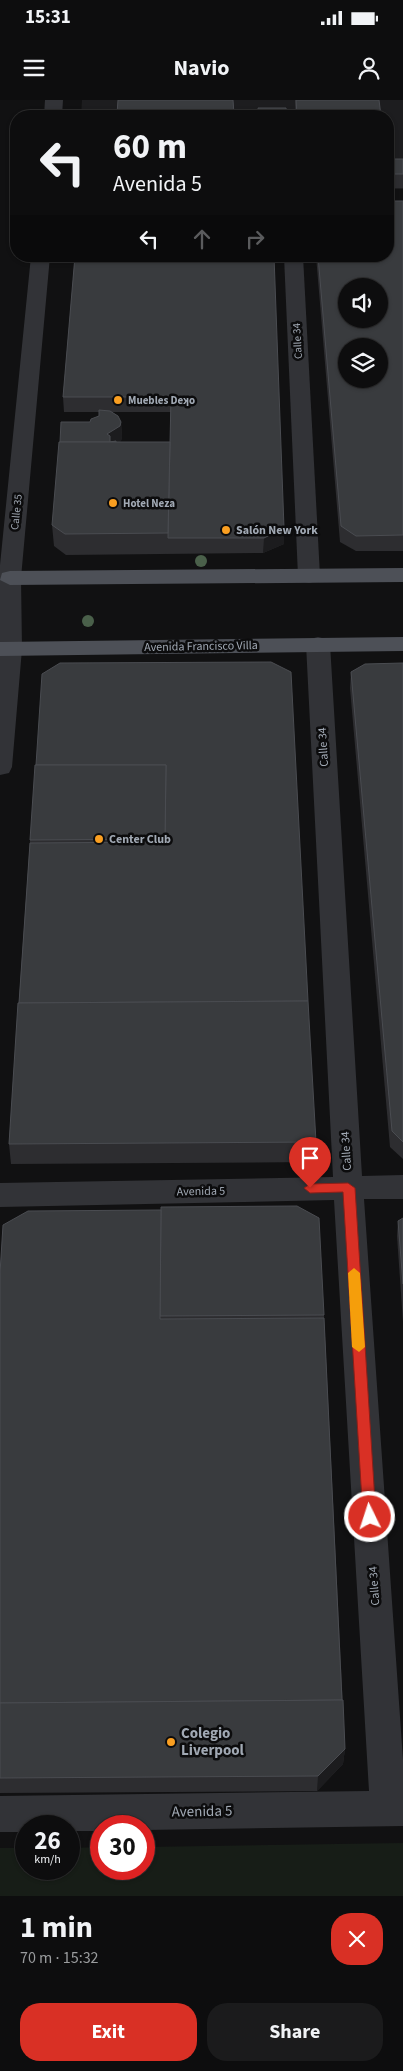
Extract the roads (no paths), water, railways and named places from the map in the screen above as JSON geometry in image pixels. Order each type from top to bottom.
[{"type":"main road","points":[[10,578],[403,575]]},
{"type":"main road","name":"Avenida Francisco Villa","points":[[5,649],[403,644]]},
{"type":"street","name":"Calle 35","points":[[0,768],[10,578],[40,262]]},
{"type":"street","name":"Calle 34","points":[[293,262],[309,576]]},
{"type":"street","name":"Calle 34","points":[[318,644],[348,1188],[396,1808]]},
{"type":"street","name":"Avenida 5","points":[[0,1195],[403,1187]]},
{"type":"street","name":"Avenida 5","points":[[0,1814],[396,1808]]},
{"type":"place","name":"Muebles Deʞo","points":[[118,400]]},
{"type":"place","name":"Hotel Neza","points":[[113,503]]},
{"type":"place","name":"Salón New York","points":[[226,530]]},
{"type":"place","name":"Center Club","points":[[99,839]]},
{"type":"place","name":"Colegio Liverpool","points":[[171,1742]]}]
